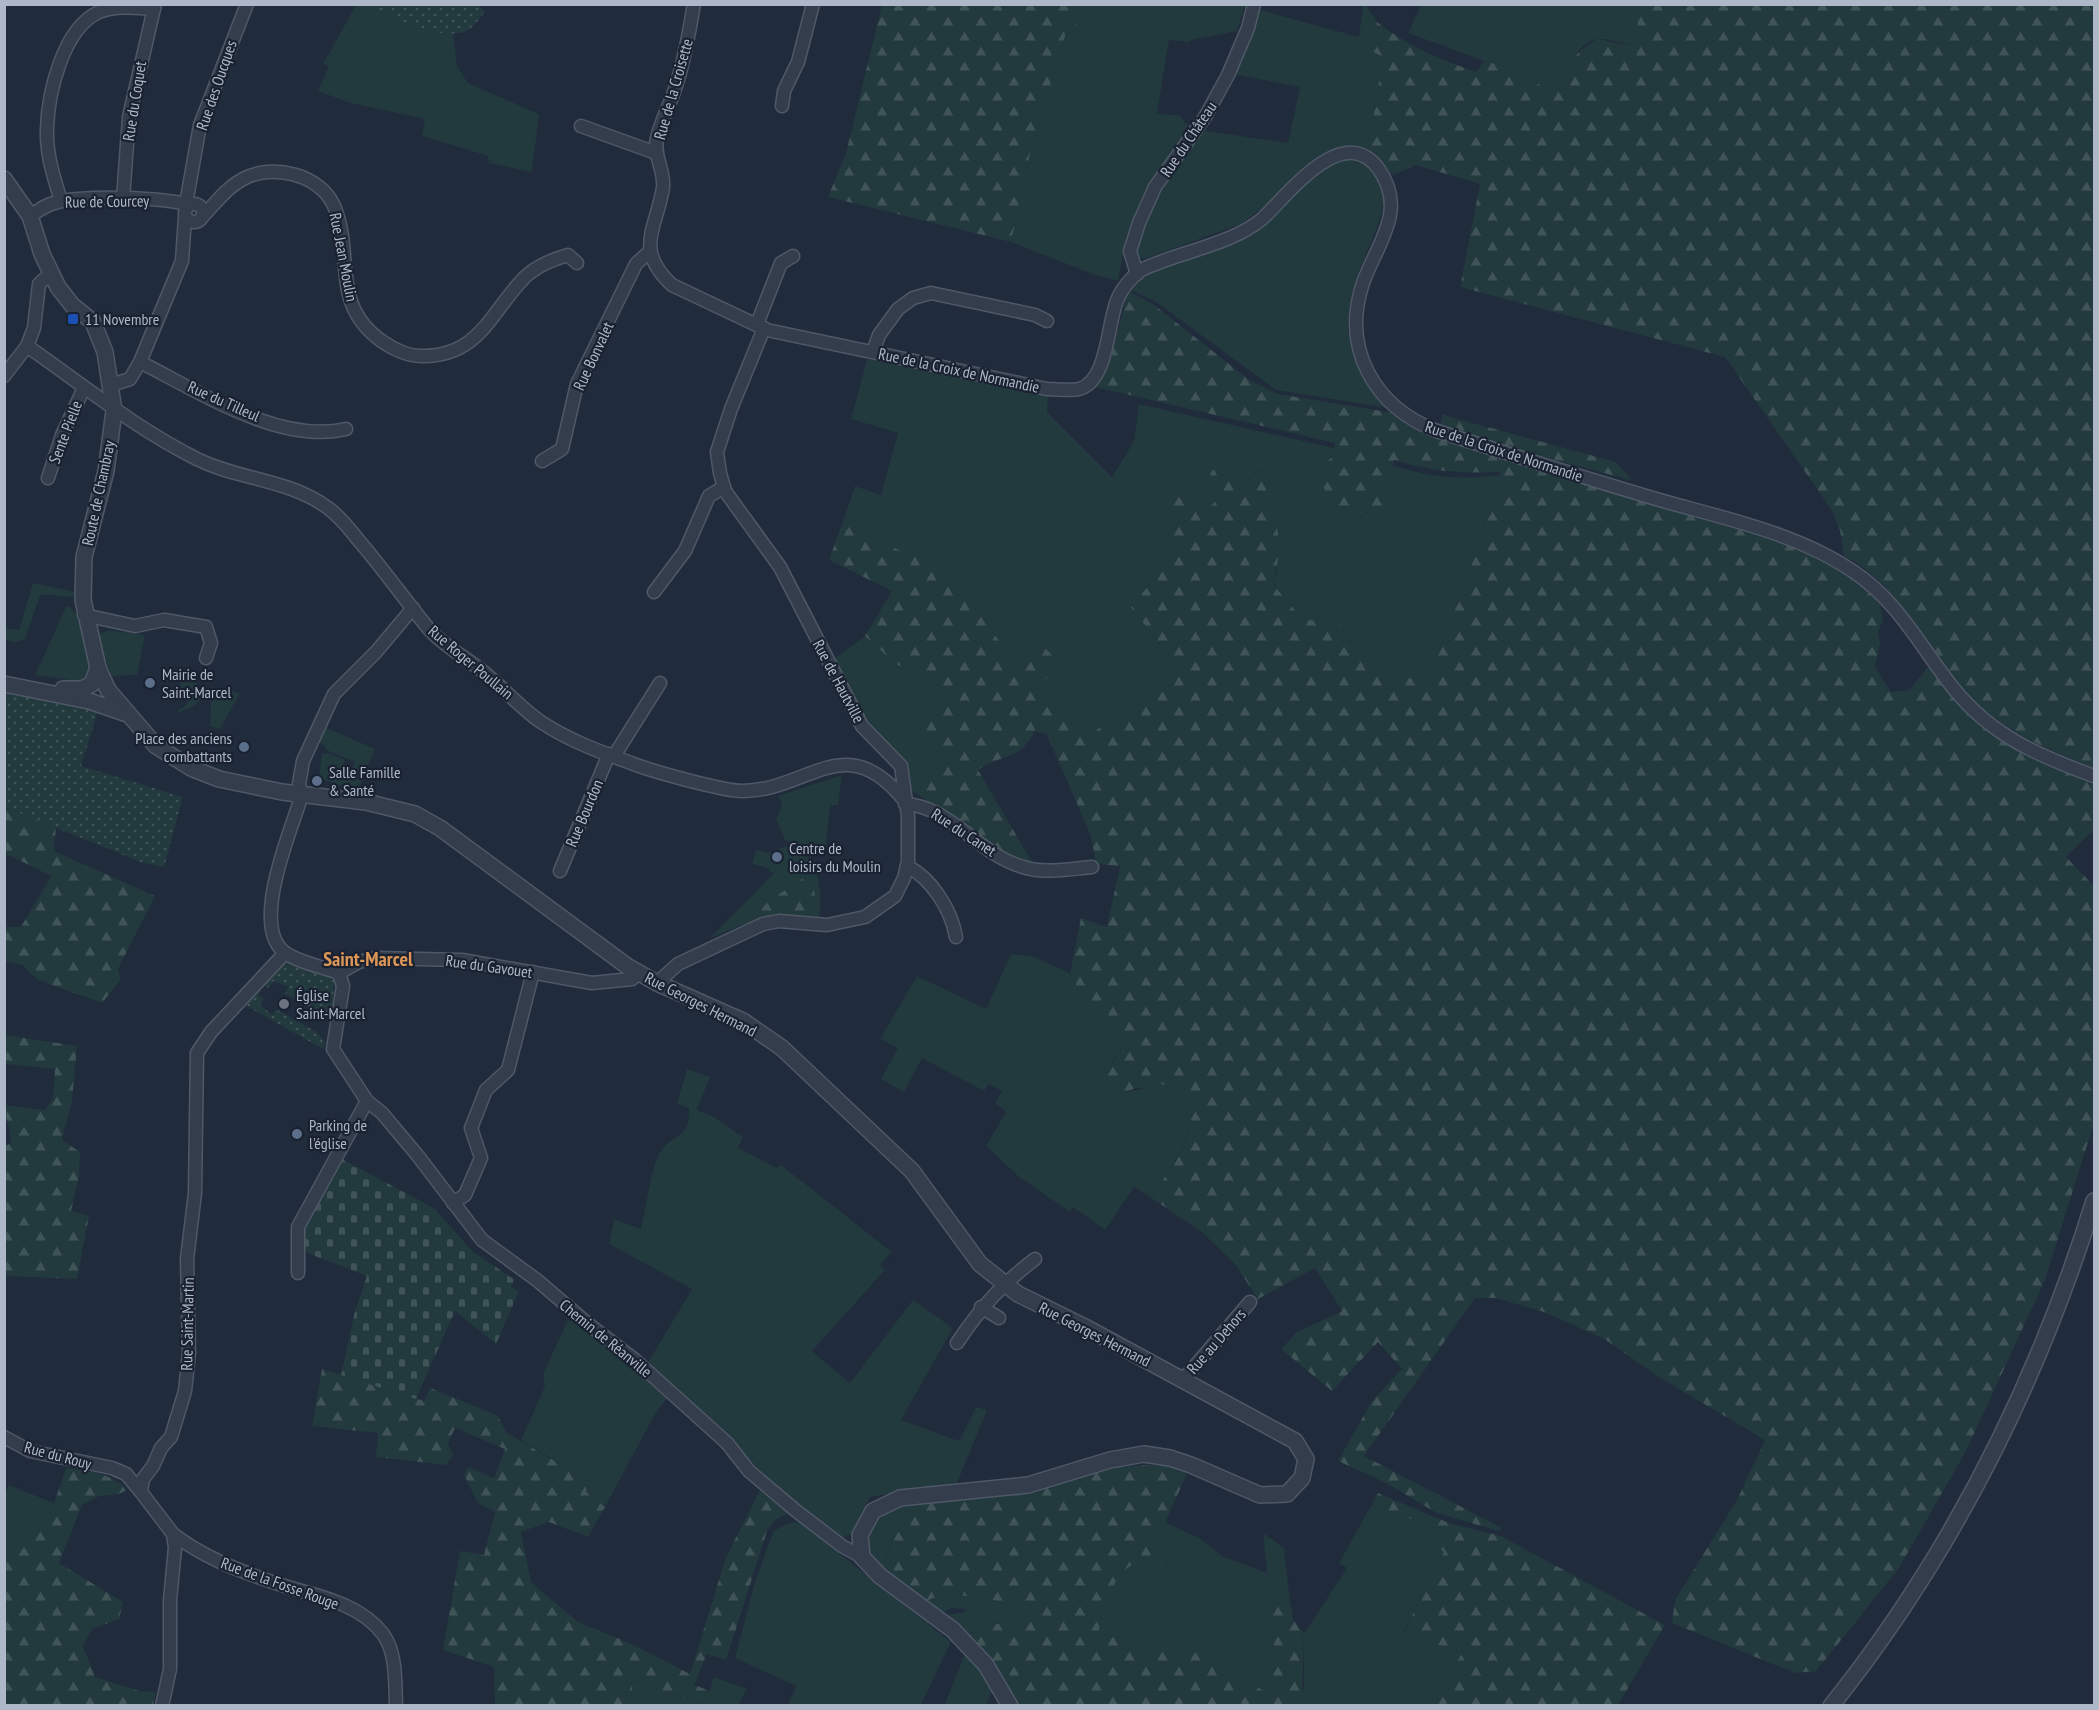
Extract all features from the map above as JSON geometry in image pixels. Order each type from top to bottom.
[{"type":"street","name":"Rue des Oucques","points":[[111,385],[130,379],[140,363],[182,261],[184,240],[193,211],[200,124],[247,4]]},
{"type":"street","name":"Rue de la Croisette","points":[[650,251],[649,235],[663,189],[663,173],[656,153],[657,140],[685,56],[694,4]]},
{"type":"street","points":[[782,106],[784,91],[798,63],[813,4]]},
{"type":"street","name":"Rue du Château","points":[[1137,274],[1130,251],[1139,223],[1155,188],[1205,117],[1228,75],[1248,28],[1254,4]]},
{"type":"street","points":[[61,201],[51,167],[47,130],[59,66],[72,39],[89,18],[115,7],[154,7]]},
{"type":"street","name":"Rue du Coquet","points":[[123,199],[129,117],[154,7]]},
{"type":"street","points":[[581,126],[656,153]]},
{"type":"street","name":"Rue de la Croix de Normandie","points":[[760,326],[1047,389],[1078,389],[1094,379],[1102,363],[1116,300],[1126,282],[1155,263],[1252,227],[1316,166],[1338,154],[1357,154],[1375,165],[1386,178],[1390,195],[1390,215],[1356,307],[1356,341],[1371,377],[1398,410],[1416,423],[1437,431],[1808,546],[1835,560],[1877,589],[1900,614],[1954,689],[1991,727],[2037,754],[2094,776]]},
{"type":"street","name":"Rue Jean Moulin","points":[[193,211],[213,203],[241,180],[260,174],[293,173],[323,190],[333,204],[340,222],[348,297],[357,317],[374,335],[392,348],[417,356],[435,356],[459,349],[479,336],[525,277],[555,259],[568,255],[578,263]]},
{"type":"street","name":"Route de Chambray","points":[[4,179],[30,216],[51,273],[72,305],[93,322],[105,352],[114,411],[106,471],[84,557],[84,615],[98,668],[108,690]]},
{"type":"street","name":"Rue de Courcey","points":[[30,216],[46,206],[61,201],[123,199],[193,211]]},
{"type":"street","points":[[650,251],[660,274],[672,285],[760,326]]},
{"type":"street","name":"Rue Bonvalet","points":[[542,461],[562,448],[577,384],[636,264],[650,251]]},
{"type":"street","name":"Rue de Hautville","points":[[657,983],[663,975],[678,964],[763,924],[779,921],[827,925],[865,917],[894,896],[904,878],[907,866],[910,842],[901,766],[862,726],[780,567],[750,528],[724,487],[717,452],[782,262],[793,256]]},
{"type":"street","points":[[4,376],[27,346],[36,318],[39,284],[51,273]]},
{"type":"street","points":[[873,352],[879,334],[898,309],[913,298],[931,293],[1035,315],[1047,321]]},
{"type":"street","name":"Rue Roger Poullain","points":[[27,346],[114,411],[197,459],[217,468],[290,487],[330,508],[389,576],[429,630],[486,674],[538,720],[561,734],[634,765],[739,791],[759,790],[832,765],[846,764],[870,772],[894,787],[905,802]]},
{"type":"street","name":"Rue du Tilleul","points":[[140,363],[238,411],[306,433],[346,429]]},
{"type":"street","name":"Sente Pielle","points":[[48,478],[62,435],[84,388]]},
{"type":"street","points":[[654,592],[684,551],[709,496],[724,487]]},
{"type":"street","points":[[339,973],[285,953],[275,943],[271,932],[271,911],[275,881],[302,795],[299,784],[303,761],[334,693],[376,652],[412,608]]},
{"type":"street","points":[[84,615],[135,626],[164,620],[206,627],[211,643],[206,658]]},
{"type":"street","points":[[4,677],[72,691],[92,684],[98,668]]},
{"type":"street","name":"Rue Bourdon","points":[[560,871],[611,755],[660,683]]},
{"type":"street","points":[[4,684],[89,701],[126,714]]},
{"type":"street","points":[[89,701],[98,698],[108,690],[126,714],[156,746],[191,768],[219,779],[302,795]]},
{"type":"street","name":"Rue Georges Hermand","points":[[302,795],[366,802],[415,814],[440,828],[638,972],[657,983],[743,1021],[782,1048],[912,1170],[974,1256],[1018,1294],[1085,1326],[1295,1441],[1306,1459],[1302,1478],[1287,1494],[1260,1495],[1191,1465],[1170,1458],[1144,1455],[1110,1460],[1028,1485],[900,1498],[873,1511],[860,1535],[862,1557]]},
{"type":"street","name":"Rue du Canet","points":[[905,802],[919,804],[937,813],[982,847],[1021,867],[1045,871],[1092,867]]},
{"type":"street","points":[[907,866],[921,873],[932,885],[953,922],[956,937]]},
{"type":"street","name":"Rue Saint-Martin","points":[[141,1492],[143,1479],[153,1466],[161,1448],[171,1437],[185,1391],[188,1370],[187,1258],[195,1193],[197,1053],[212,1032],[285,953]]},
{"type":"street","name":"Rue du Gavouet","points":[[339,973],[359,962],[376,958],[462,960],[592,983],[632,979],[638,972]]},
{"type":"street","points":[[453,1203],[465,1195],[481,1158],[471,1128],[486,1090],[508,1070],[532,972]]},
{"type":"street","name":"Chemin de Réanville","points":[[339,973],[343,986],[333,1049],[367,1101],[382,1113],[482,1240],[538,1281],[634,1360],[728,1443],[749,1471],[795,1510],[842,1546],[862,1557]]},
{"type":"street","points":[[298,1273],[298,1227],[360,1108],[367,1101]]},
{"type":"street","points":[[1831,1706],[1867,1661],[1944,1544],[1992,1456],[2038,1357],[2075,1263],[2094,1201]]},
{"type":"street","points":[[957,1342],[981,1307],[1004,1283],[1035,1259]]},
{"type":"street","name":"Rue au Dehors","points":[[1183,1380],[1250,1302]]},
{"type":"street","points":[[981,1307],[999,1318]]},
{"type":"street","name":"Rue du Rouy","points":[[4,1437],[30,1451],[112,1468],[146,1470],[153,1466]]},
{"type":"street","name":"Rue du Rouy","points":[[112,1468],[126,1474],[141,1492]]},
{"type":"street","points":[[141,1492],[173,1534],[175,1548],[170,1600],[170,1669],[162,1706]]},
{"type":"street","name":"Rue de la Fosse Rouge","points":[[173,1534],[193,1549],[225,1564],[337,1603],[372,1623],[384,1635],[391,1649],[396,1706]]},
{"type":"street","points":[[862,1557],[880,1576],[953,1630],[986,1665],[1010,1706]]},
{"type":"green space","points":[[356,5],[368,5],[437,32],[453,32],[457,66],[468,83],[539,114],[532,172],[489,163],[488,156],[422,136],[425,119],[350,103],[318,91],[329,66],[323,64]]},
{"type":"green space","points":[[368,5],[479,5],[485,12],[467,31],[452,34],[415,26]]},
{"type":"green space","points":[[882,5],[1077,5],[1076,28],[1068,26],[1031,149],[1011,242],[828,197],[846,153]]},
{"type":"green space","points":[[1077,5],[1245,5],[1237,31],[1189,42],[1169,40],[1157,114],[1179,115],[1188,126],[1142,197],[1126,238],[1118,281],[1095,275],[1011,242],[1031,149],[1068,25],[1076,27]]},
{"type":"green space","points":[[1363,5],[1366,5],[1377,22],[1371,51],[1383,57],[1367,156],[1344,149],[1329,151],[1314,160],[1281,193],[1241,224],[1145,259],[1139,257],[1136,250],[1151,204],[1200,130],[1288,143],[1300,87],[1233,74],[1256,9],[1359,37]]},
{"type":"green space","points":[[1421,5],[1639,5],[1637,45],[1602,39],[1591,41],[1584,45],[1574,57],[1564,87],[1549,91],[1515,69],[1484,61],[1408,33]]},
{"type":"green space","points":[[1639,5],[2094,5],[2094,768],[2056,753],[2004,725],[1973,700],[1959,685],[1894,596],[1862,567],[1844,556],[1840,530],[1831,509],[1725,357],[1460,287],[1480,184],[1416,165],[1394,175],[1367,156],[1383,57],[1371,51],[1377,22],[1412,45],[1449,62],[1476,72],[1484,61],[1515,69],[1549,91],[1564,87],[1574,57],[1591,43],[1599,39],[1636,45]]},
{"type":"green space","points":[[1332,159],[1358,161],[1364,164],[1374,173],[1385,189],[1378,225],[1356,281],[1348,320],[1349,338],[1354,355],[1373,390],[1388,408],[1276,390],[1156,302],[1129,289],[1146,273],[1270,217],[1317,170]]},
{"type":"green space","points":[[1128,291],[1153,304],[1248,379],[1278,394],[1394,413],[1538,468],[1768,538],[1822,559],[1855,578],[1880,604],[1883,620],[1878,632],[1880,643],[1875,667],[1891,692],[1909,690],[1930,665],[1967,714],[2017,748],[2065,772],[2094,782],[2094,830],[2066,857],[2094,886],[2094,1123],[2045,1280],[1966,1451],[1899,1568],[1816,1671],[1795,1673],[1672,1623],[1675,1600],[1737,1500],[1765,1440],[1657,1376],[1606,1340],[1544,1312],[1495,1298],[1475,1298],[1364,1456],[1502,1528],[1499,1531],[1437,1513],[1384,1482],[1338,1461],[1372,1401],[1402,1369],[1378,1342],[1332,1391],[1281,1349],[1297,1332],[1342,1311],[1315,1268],[1258,1299],[1235,1264],[1202,1232],[1150,1197],[1181,1151],[1187,1138],[1191,1112],[1188,1101],[1183,1095],[1161,1084],[1150,1089],[1136,1088],[1121,1094],[1102,1089],[1113,1062],[1121,1051],[1117,1037],[1088,1008],[1070,973],[1081,918],[1107,927],[1120,866],[1096,864],[1091,836],[1047,735],[1035,731],[1029,741],[1016,753],[987,764],[978,770],[1032,862],[1009,856],[917,794],[941,757],[913,722],[944,692],[936,683],[896,664],[865,636],[892,591],[829,560],[842,524],[937,567],[941,580],[966,595],[1013,660],[1040,642],[1061,666],[1040,684],[1083,738],[1176,681],[1168,655],[1131,607],[1173,556],[1167,525],[1173,497],[1189,494],[1208,508],[1216,501],[1209,486],[1211,472],[1221,463],[1244,483],[1261,469],[1265,473],[1279,540],[1277,568],[1272,583],[1292,607],[1305,618],[1313,621],[1336,619],[1363,659],[1396,675],[1428,682],[1482,536],[1486,510],[1503,485],[1499,472],[1446,471],[1394,460],[1387,499],[1379,510],[1355,513],[1346,511],[1331,500],[1322,481],[1320,468],[1333,456],[1335,443],[1095,387],[1111,357]]},
{"type":"green space","points":[[867,359],[1048,396],[1047,412],[1112,477],[1134,441],[1139,404],[1334,448],[1333,456],[1320,468],[1387,499],[1393,465],[1446,477],[1500,475],[1503,485],[1486,510],[1482,536],[1428,682],[1396,675],[1363,659],[1336,619],[1313,621],[1305,618],[1292,607],[1272,582],[1277,571],[1276,549],[1269,500],[1260,469],[1244,483],[1209,486],[1216,501],[1208,508],[1189,495],[1167,525],[1173,556],[1131,607],[1168,655],[1176,681],[1083,738],[1040,684],[1040,642],[1013,660],[966,595],[842,524],[855,486],[881,495],[898,433],[851,419]]},
{"type":"green space","points":[[1443,415],[1616,462],[1633,481],[1439,428]]},
{"type":"green space","points":[[33,583],[76,592],[76,594],[67,597],[40,596],[25,639],[14,643],[5,639],[5,628],[19,630]]},
{"type":"green space","points":[[66,607],[70,607],[77,614],[91,673],[84,682],[35,675]]},
{"type":"green space","points":[[107,630],[145,635],[137,675],[112,676],[96,637]]},
{"type":"green space","points":[[865,636],[896,664],[936,683],[944,692],[941,757],[917,794],[907,788],[906,771],[867,723],[831,661]]},
{"type":"green space","points":[[178,675],[197,683],[195,693],[205,695],[194,706],[178,713],[178,710],[187,705],[189,697],[182,692]]},
{"type":"green space","points":[[212,687],[240,693],[220,729],[210,726]]},
{"type":"green space","points":[[4,688],[99,708],[81,766],[183,797],[164,867],[143,863],[5,807]]},
{"type":"green space","points":[[325,727],[375,749],[357,792],[344,792],[345,787],[319,778],[322,754],[329,753],[345,760],[338,777],[347,781],[355,762],[326,750],[325,746],[319,742]]},
{"type":"green space","points":[[842,775],[838,805],[830,805],[826,846],[816,847],[813,857],[801,847],[785,840],[776,819],[782,805],[778,796]]},
{"type":"green space","points":[[4,807],[56,825],[54,851],[155,896],[118,969],[121,979],[102,1003],[38,980],[22,965],[5,961],[5,927],[21,927],[51,876],[5,853]]},
{"type":"green space","points":[[788,845],[807,856],[813,865],[819,886],[819,919],[757,913],[757,919],[710,938],[773,874],[768,868],[752,864],[756,850],[770,853]]},
{"type":"green space","points":[[802,879],[813,883],[816,904],[804,918],[757,919],[757,913],[769,901]]},
{"type":"green space","points":[[1011,954],[1032,956],[1070,973],[1088,1008],[1117,1037],[1121,1051],[1112,1062],[1121,1094],[1161,1084],[1179,1092],[1188,1101],[1191,1112],[1187,1137],[1165,1177],[1150,1197],[1134,1187],[1105,1230],[1073,1207],[1070,1212],[1018,1176],[986,1146],[1006,1112],[995,1103],[1002,1091],[989,1084],[984,1091],[922,1058],[904,1092],[881,1079],[898,1048],[880,1039],[917,976],[986,1009]]},
{"type":"green space","points":[[292,962],[328,975],[334,981],[332,1017],[327,1018],[285,994],[288,987],[273,981],[269,988],[264,985],[258,995],[264,998],[260,1005],[272,1015],[276,1009],[316,1032],[326,1042],[323,1049],[243,1004],[284,964]]},
{"type":"green space","points":[[5,1035],[77,1046],[72,1101],[62,1140],[80,1152],[79,1176],[71,1211],[89,1216],[77,1279],[5,1276],[4,1147],[11,1143],[5,1105],[45,1110],[53,1098],[55,1069],[5,1064]]},
{"type":"green space","points":[[687,1069],[710,1077],[697,1110],[712,1116],[743,1137],[738,1148],[777,1168],[781,1165],[892,1252],[880,1265],[885,1270],[812,1351],[850,1383],[913,1300],[953,1328],[901,1420],[959,1441],[976,1407],[987,1410],[957,1483],[870,1497],[850,1535],[839,1539],[780,1491],[707,1416],[647,1364],[692,1289],[609,1244],[614,1219],[641,1229],[657,1158],[665,1146],[687,1125],[689,1108],[677,1104]]},
{"type":"green space","points":[[340,1158],[434,1208],[472,1251],[515,1280],[511,1287],[519,1291],[496,1344],[455,1311],[416,1399],[341,1375],[355,1311],[367,1276],[302,1251],[305,1227]]},
{"type":"green space","points":[[573,1319],[668,1397],[655,1414],[605,1507],[586,1492],[590,1482],[521,1440],[545,1386],[543,1374],[567,1322]]},
{"type":"green space","points":[[322,1369],[424,1401],[430,1388],[497,1415],[506,1432],[590,1482],[586,1492],[605,1507],[588,1537],[549,1522],[521,1532],[531,1582],[578,1622],[634,1645],[690,1674],[726,1557],[761,1488],[788,1513],[775,1520],[767,1531],[726,1660],[707,1654],[694,1685],[710,1691],[705,1705],[633,1681],[630,1705],[495,1705],[494,1667],[443,1650],[460,1551],[484,1555],[495,1512],[478,1503],[464,1475],[468,1467],[494,1478],[505,1449],[455,1428],[448,1443],[453,1455],[446,1465],[376,1457],[378,1433],[312,1426]]},
{"type":"green space","points":[[1166,1466],[1187,1474],[1154,1547],[1172,1559],[1158,1564],[1140,1563],[1123,1572],[1111,1591],[1098,1634],[1124,1639],[1139,1647],[1165,1644],[1189,1649],[1273,1696],[1274,1648],[1266,1599],[1290,1601],[1293,1619],[1304,1634],[1302,1705],[1014,1705],[966,1635],[974,1633],[980,1623],[1017,1625],[1020,1609],[997,1601],[946,1593],[926,1601],[892,1576],[883,1564],[909,1506],[1045,1489],[1104,1468]]},
{"type":"green space","points":[[66,1468],[106,1476],[114,1479],[127,1490],[119,1494],[99,1496],[82,1505],[59,1563],[123,1602],[119,1619],[92,1629],[83,1646],[95,1677],[140,1691],[156,1692],[153,1705],[5,1705],[5,1555],[39,1515],[50,1515]]},
{"type":"green space","points":[[9,1485],[54,1503],[50,1515],[39,1515],[5,1555],[5,1494]]},
{"type":"green space","points":[[1378,1493],[1449,1523],[1501,1536],[1665,1625],[1618,1705],[1433,1705],[1462,1653],[1403,1633],[1444,1552],[1436,1546],[1445,1532],[1372,1504]]},
{"type":"green space","points":[[1372,1504],[1445,1532],[1444,1552],[1403,1632],[1462,1653],[1433,1705],[1302,1705],[1300,1699],[1304,1687],[1304,1634],[1347,1568],[1339,1563]]},
{"type":"green space","points":[[909,1506],[883,1563],[892,1576],[869,1554],[866,1538],[874,1520],[883,1510]]},
{"type":"green space","points":[[795,1522],[802,1524],[951,1642],[921,1705],[788,1705],[796,1686],[735,1658],[754,1585],[770,1540],[774,1531]]},
{"type":"green space","points":[[1165,1522],[1201,1539],[1222,1556],[1267,1573],[1263,1533],[1284,1548],[1290,1601],[1266,1599],[1274,1648],[1274,1697],[1165,1644],[1139,1647],[1124,1639],[1098,1634],[1110,1592],[1122,1572],[1139,1563],[1157,1564],[1171,1559],[1154,1548]]},
{"type":"green space","points":[[945,1593],[997,1601],[1021,1609],[1017,1625],[1007,1626],[993,1623],[966,1635],[946,1619],[948,1615],[964,1612],[965,1609],[951,1608],[941,1614],[926,1601]]},
{"type":"green space","points":[[966,1651],[993,1688],[986,1705],[944,1706]]},
{"type":"green space","points":[[714,1677],[747,1689],[738,1705],[705,1705]]},
{"type":"green space","points":[[633,1681],[704,1705],[630,1706]]},
{"type":"place","name":"11 Novembre","points":[[73,319]]},
{"type":"place","name":"Mairie de Saint-Marcel","points":[[150,683]]},
{"type":"place","name":"Place des anciens combattants","points":[[244,747]]},
{"type":"place","name":"Salle Famille & Santé","points":[[317,781]]},
{"type":"place","name":"Centre de loisirs du Moulin","points":[[777,857]]},
{"type":"place","name":"Église Saint-Marcel","points":[[284,1004]]},
{"type":"place","name":"Parking de l'église","points":[[297,1134]]},
{"type":"district","name":"Saint-Marcel","points":[[368,959]]}]
